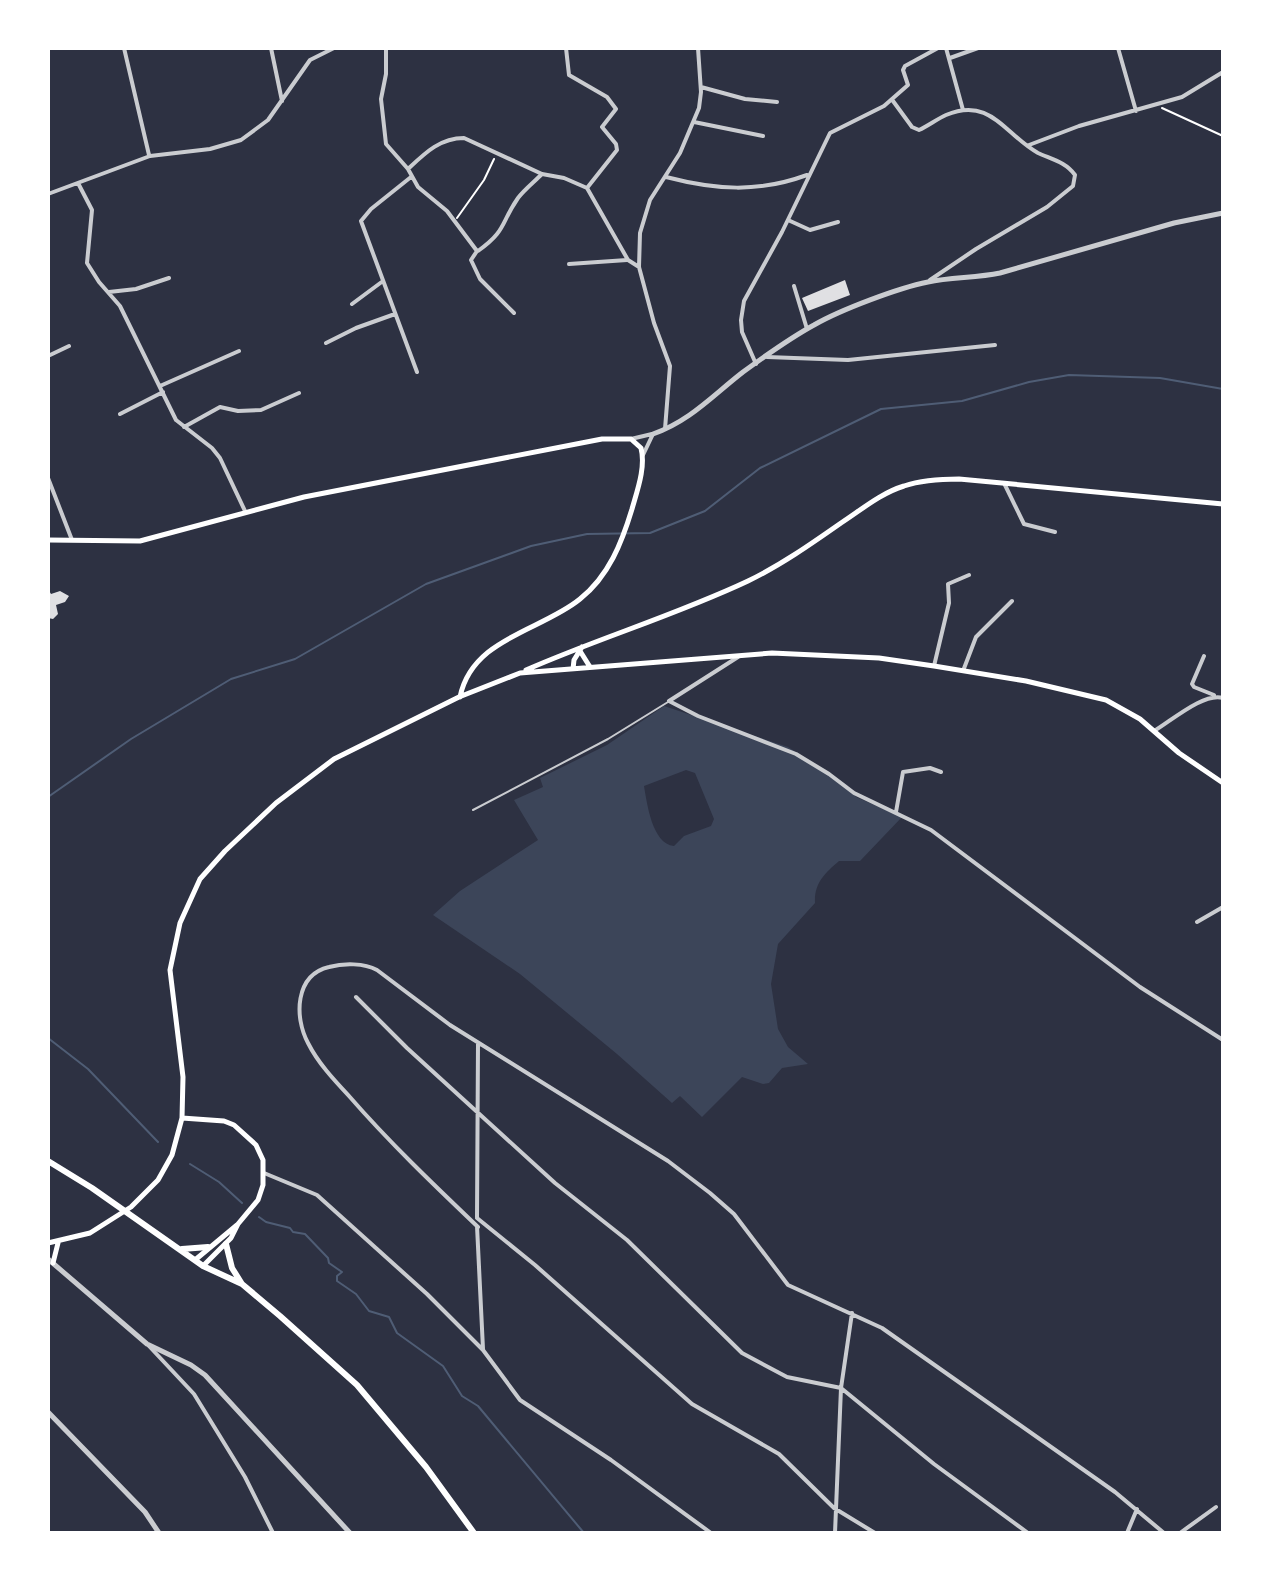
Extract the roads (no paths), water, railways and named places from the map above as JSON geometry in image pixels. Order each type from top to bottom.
[{"type":"main road","points":[[48,540],[140,541],[245,511],[496,458],[602,439],[631,439],[641,448],[643,455],[636,495],[621,544],[600,577],[578,601],[488,651],[468,674],[459,697]]},
{"type":"main road","points":[[48,1243],[79,1238],[105,1225],[131,1207],[165,1168],[182,1118],[183,1077],[170,970],[180,923],[200,879],[225,851],[305,778],[334,759],[459,697],[716,596],[759,576],[800,552],[878,498],[903,486],[931,480],[959,479],[1223,504]]},
{"type":"main road","points":[[581,648],[590,667]]},
{"type":"main road","points":[[573,669],[581,648]]},
{"type":"main road","points":[[560,670],[565,653]]},
{"type":"main road","points":[[520,673],[772,653],[830,655],[934,666],[1026,681],[1106,700],[1127,710],[1179,753],[1223,783]]},
{"type":"main road","points":[[182,1118],[224,1121],[245,1132],[263,1160],[264,1173],[258,1200],[226,1244],[203,1266]]},
{"type":"main road","points":[[48,1161],[203,1266],[242,1284],[357,1385],[426,1467],[474,1533]]},
{"type":"main road","points":[[195,1260],[238,1224]]},
{"type":"main road","points":[[50,1261],[58,1242]]},
{"type":"main road","points":[[226,1244],[232,1268],[242,1284]]},
{"type":"main road","points":[[179,1249],[208,1247]]},
{"type":"street","points":[[124,48],[150,156]]},
{"type":"street","points":[[271,48],[282,102]]},
{"type":"street","points":[[48,194],[150,156],[210,149],[241,140],[268,120],[310,60],[334,48]]},
{"type":"street","points":[[386,48],[386,74],[381,99],[385,137],[394,156],[456,221],[477,251]]},
{"type":"street","points":[[566,48],[569,75],[607,97],[616,109],[602,127],[617,150],[587,188]]},
{"type":"street","points":[[665,429],[670,366],[654,323],[639,267],[640,233],[646,209],[666,177],[699,108],[698,48]]},
{"type":"street","points":[[756,364],[742,332],[744,301],[831,131],[893,101],[908,85],[903,70],[905,66],[938,48]]},
{"type":"street","points":[[946,48],[963,110]]},
{"type":"street","points":[[950,58],[978,48]]},
{"type":"street","points":[[1118,48],[1136,111]]},
{"type":"street","points":[[1029,145],[1079,126],[1157,106],[1192,92],[1223,72]]},
{"type":"street","points":[[701,87],[745,99],[777,102]]},
{"type":"street","points":[[631,439],[653,434],[689,417],[756,364],[807,329],[928,281],[1047,207],[1073,186],[1075,175],[1071,169],[1036,152],[989,114],[963,110],[919,130],[912,127],[893,101]]},
{"type":"street","points":[[694,122],[763,136]]},
{"type":"street","points":[[408,169],[437,144],[464,138],[542,174],[564,178],[587,188],[595,197],[628,260],[639,267]]},
{"type":"street","points":[[514,313],[475,271],[471,260],[502,230],[519,197],[542,174]]},
{"type":"street","points":[[666,177],[751,189],[781,184],[810,174]]},
{"type":"street","points":[[411,177],[361,219],[417,372]]},
{"type":"street","points":[[78,183],[92,210],[87,263],[124,313],[176,420],[220,458],[245,511]]},
{"type":"street","points":[[928,281],[974,279],[1174,223],[1223,213]]},
{"type":"street","points":[[788,220],[810,230],[838,222]]},
{"type":"street","points":[[569,264],[628,260]]},
{"type":"street","points":[[109,292],[136,289],[169,278]]},
{"type":"street","points":[[352,304],[383,281]]},
{"type":"street","points":[[794,286],[807,329]]},
{"type":"street","points":[[326,343],[395,314]]},
{"type":"street","points":[[767,357],[848,360],[995,345]]},
{"type":"street","points":[[48,356],[69,346]]},
{"type":"street","points":[[160,386],[239,351]]},
{"type":"street","points":[[120,414],[163,392]]},
{"type":"street","points":[[184,427],[220,407],[238,411],[261,410],[299,393]]},
{"type":"street","points":[[643,455],[653,434]]},
{"type":"street","points":[[48,478],[73,542]]},
{"type":"street","points":[[1004,483],[1024,524],[1055,532]]},
{"type":"street","points":[[934,666],[949,603],[948,584],[969,575]]},
{"type":"street","points":[[963,671],[976,637],[1012,601]]},
{"type":"street","points":[[1204,656],[1192,684],[1223,698]]},
{"type":"street","points":[[669,701],[738,657]]},
{"type":"street","points":[[1154,731],[1190,708],[1217,696]]},
{"type":"street","points":[[669,701],[698,716],[796,754],[854,793],[931,830],[1140,987],[1223,1040]]},
{"type":"street","points":[[896,812],[903,772],[930,768],[941,772]]},
{"type":"street","points":[[1197,922],[1223,907]]},
{"type":"street","points":[[478,1227],[373,1124],[327,1072],[303,1033],[300,997],[306,982],[322,969],[341,965],[369,966],[478,1043],[668,1161],[734,1214],[788,1285],[882,1328],[1137,1509],[1164,1533]]},
{"type":"street","points":[[356,997],[407,1048],[555,1183],[627,1240],[742,1353],[787,1377],[841,1388],[934,1464],[1028,1533]]},
{"type":"street","points":[[478,1043],[477,1218],[483,1350]]},
{"type":"street","points":[[264,1173],[317,1195],[427,1294],[483,1350],[520,1400],[611,1460],[709,1532]]},
{"type":"street","points":[[477,1218],[535,1265],[692,1404],[779,1454],[834,1508],[875,1533]]},
{"type":"street","points":[[50,1261],[147,1344],[194,1394],[245,1477],[273,1533]]},
{"type":"street","points":[[835,1533],[841,1388],[852,1313]]},
{"type":"street","points":[[147,1344],[205,1375],[350,1533]]},
{"type":"street","points":[[48,1412],[145,1512],[159,1533]]},
{"type":"street","points":[[1180,1533],[1216,1507]]},
{"type":"street","points":[[1127,1533],[1137,1509]]},
{"type":"lane","points":[[473,810],[608,739],[669,701]]},
{"type":"waterway","points":[[48,797],[131,739],[231,679],[295,659],[426,584],[531,546],[587,534],[650,533],[705,511],[760,468],[881,409],[962,401],[1029,382],[1069,375],[1160,378],[1223,389]]},
{"type":"waterway","points":[[48,1038],[88,1069],[158,1142]]},
{"type":"waterway","points":[[190,1164],[219,1182],[242,1203]]},
{"type":"waterway","points":[[259,1217],[305,1234],[328,1258],[329,1263],[342,1272],[337,1276],[337,1281],[356,1294],[369,1311],[389,1317],[397,1333],[443,1366],[462,1396],[478,1406],[584,1533]]}]
